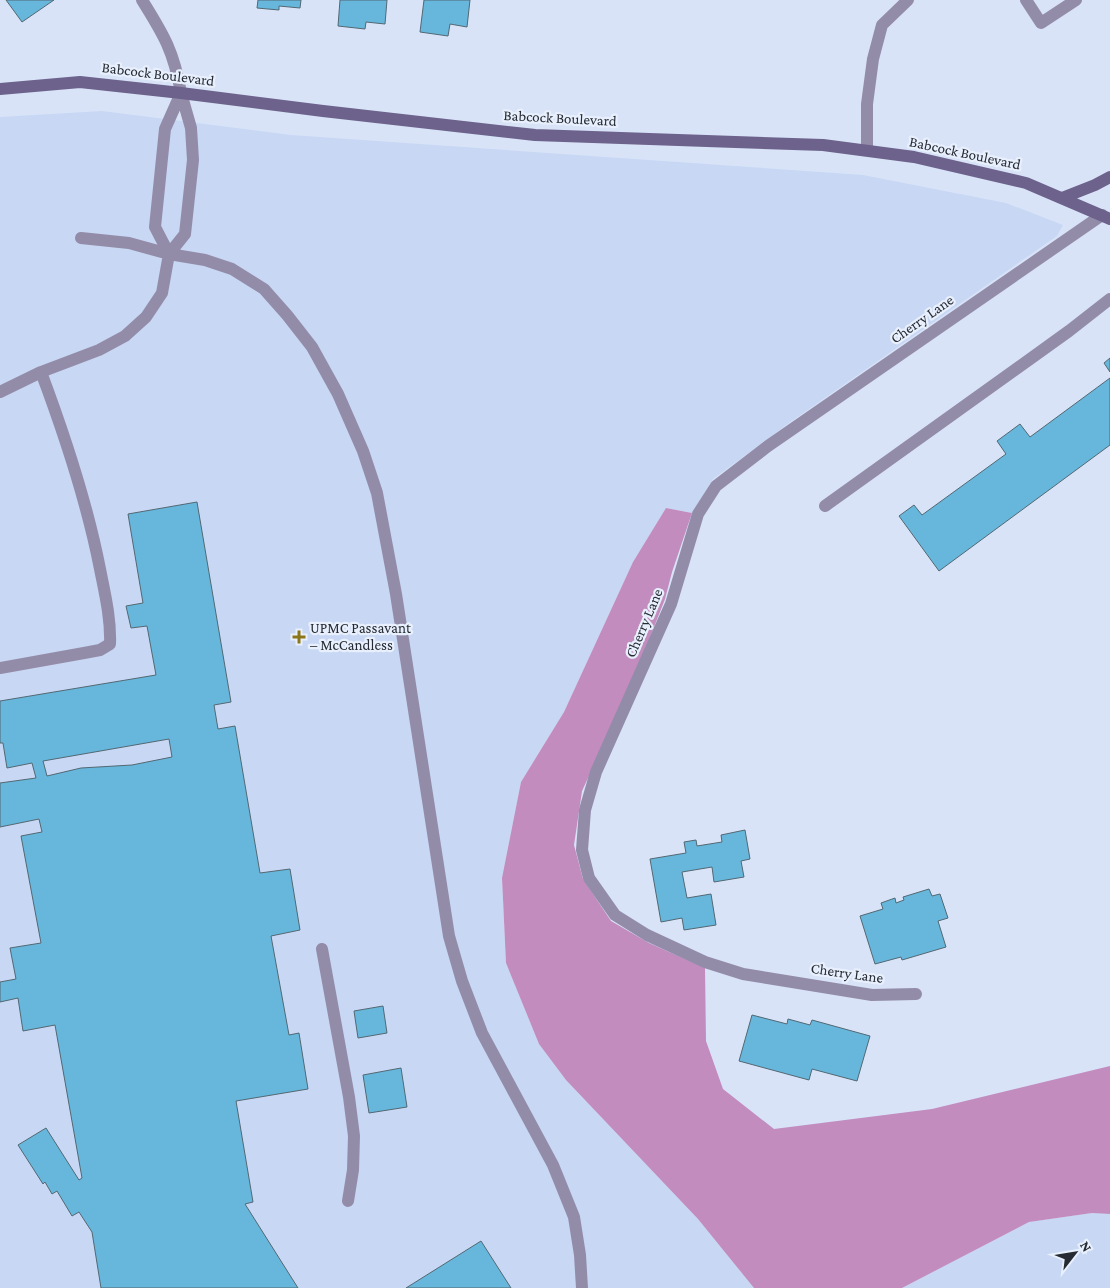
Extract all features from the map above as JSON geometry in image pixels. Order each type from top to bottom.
[{"type":"main road","name":"Babcock Boulevard","points":[[0,89],[80,82],[323,112],[536,134],[823,145],[867,150],[949,164],[1017,181],[1106,217]]},
{"type":"main road","points":[[1062,198],[1110,177]]},
{"type":"street","points":[[0,392],[41,372],[99,350],[125,336],[146,317],[162,293],[169,254],[185,234],[193,160],[191,128],[172,52],[164,34],[142,0]]},
{"type":"street","points":[[867,150],[867,104],[873,59],[882,25],[908,0]]},
{"type":"street","points":[[1026,0],[1041,23],[1076,0]]},
{"type":"street","points":[[169,254],[155,227],[165,129],[181,93]]},
{"type":"street","name":"Cherry Lane","points":[[916,994],[872,995],[744,974],[705,962],[647,935],[615,915],[589,878],[582,850],[585,810],[596,772],[671,604],[698,514],[716,486],[768,446],[1106,217]]},
{"type":"street","points":[[81,238],[130,243],[169,254],[205,260],[232,269],[264,289],[287,315],[312,346],[338,394],[363,451],[377,493],[392,570],[449,936],[462,981],[482,1033],[553,1165],[574,1217],[580,1255],[582,1288]]},
{"type":"street","points":[[825,506],[1110,300]]},
{"type":"street","points":[[0,668],[100,650],[110,644],[110,618],[92,528],[41,372]]},
{"type":"street","points":[[322,949],[354,1136],[353,1170],[348,1201]]},
{"type":"shaded area","name":"UPMC Passavant – McCandless","points":[[102,111],[291,135],[863,175],[1006,203],[1063,225],[1057,236],[789,423],[713,479],[692,513],[666,508],[633,562],[564,712],[521,782],[502,878],[506,963],[539,1044],[566,1080],[698,1219],[754,1288],[0,1288],[0,117]]},
{"type":"shaded area","points":[[666,508],[692,513],[665,599],[632,683],[582,791],[574,845],[583,879],[611,921],[649,943],[705,968],[706,1041],[723,1089],[774,1129],[932,1109],[1110,1066],[1110,1214],[1092,1213],[1029,1222],[902,1288],[754,1288],[698,1219],[566,1080],[539,1044],[506,963],[502,878],[521,782],[564,712],[633,562]]},
{"type":"shaded area","points":[[1092,1213],[1110,1214],[1110,1288],[902,1288],[1029,1222]]},
{"type":"building","points":[[6,0],[54,0],[22,22]]},
{"type":"building","points":[[258,0],[301,0],[300,8],[279,6],[279,10],[257,8]]},
{"type":"building","points":[[340,0],[387,0],[385,24],[366,22],[365,29],[338,26]]},
{"type":"building","points":[[424,0],[470,0],[467,27],[450,24],[448,36],[420,32]]},
{"type":"building","points":[[1110,358],[1110,372],[1104,363]]},
{"type":"building","points":[[1110,378],[1110,445],[939,571],[899,516],[914,505],[922,515],[1006,454],[997,441],[1020,424],[1030,437]]},
{"type":"building","points":[[197,502],[231,702],[214,705],[218,729],[235,726],[260,873],[290,869],[300,930],[271,936],[289,1035],[299,1033],[308,1089],[236,1101],[253,1202],[245,1204],[298,1288],[101,1288],[92,1232],[79,1212],[72,1216],[57,1191],[52,1194],[45,1182],[43,1184],[18,1145],[46,1128],[79,1180],[82,1178],[55,1025],[23,1031],[18,998],[0,1002],[0,982],[16,979],[10,948],[41,943],[21,836],[42,832],[39,819],[0,827],[0,783],[36,778],[32,763],[7,768],[3,743],[0,743],[0,701],[156,675],[147,626],[131,628],[126,606],[143,603],[128,514]],"holes":[[[169,739],[172,757],[132,765],[81,768],[47,776],[43,761]]]},
{"type":"building","points":[[745,830],[750,859],[741,861],[744,877],[714,882],[712,867],[682,872],[687,898],[711,894],[716,925],[684,930],[682,918],[661,922],[650,859],[686,853],[684,842],[696,840],[697,846],[722,842],[721,835]]},
{"type":"building","points":[[929,889],[932,896],[940,894],[948,918],[938,921],[946,947],[902,960],[901,957],[875,964],[860,916],[883,909],[881,903],[895,898],[896,903],[904,900],[903,897]]},
{"type":"building","points":[[383,1006],[387,1033],[358,1038],[354,1011]]},
{"type":"building","points":[[752,1015],[787,1024],[788,1019],[810,1025],[812,1020],[870,1036],[857,1081],[812,1069],[809,1080],[739,1061]]},
{"type":"building","points":[[401,1068],[407,1107],[369,1113],[363,1075]]},
{"type":"building","points":[[481,1241],[511,1288],[406,1288]]},
{"type":"place","name":"UPMC Passavant – McCandless","points":[[299,637]]}]
